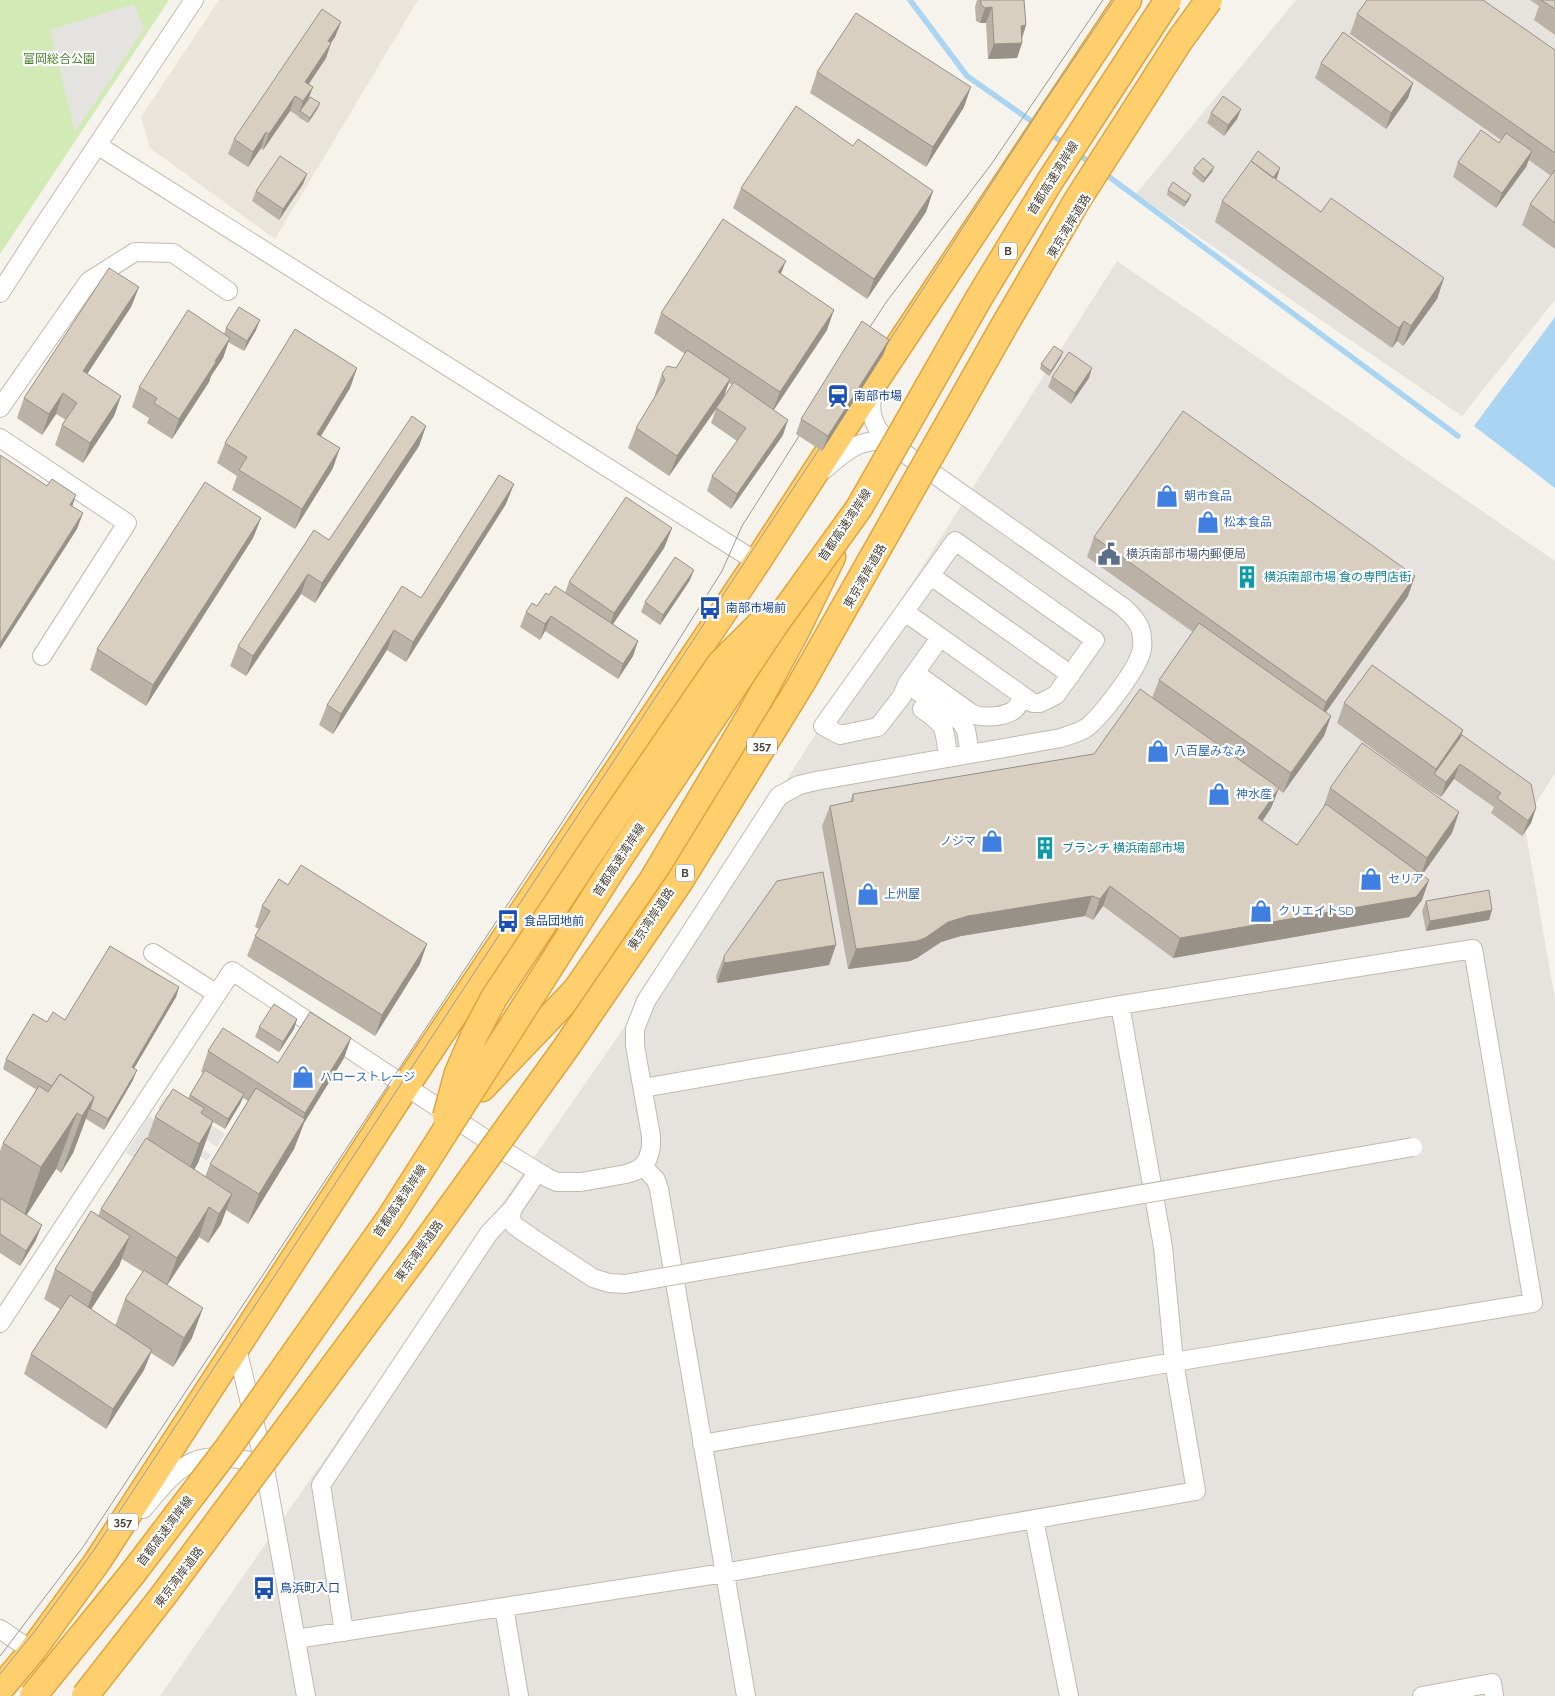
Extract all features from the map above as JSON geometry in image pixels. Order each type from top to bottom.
[{"type":"highway","name":"357","points":[[0,1690],[97,1562],[406,1086],[757,562],[1128,0]]},
{"type":"highway","name":"首都高速湾岸線","points":[[33,1696],[133,1574],[228,1448],[402,1200],[618,860],[770,633],[824,564],[859,508],[979,298],[1050,181],[1168,0]]},
{"type":"highway","name":"B","points":[[87,1696],[423,1246],[565,1049],[680,881],[801,684],[999,334],[1078,199],[1180,40],[1208,0]]},
{"type":"highway","name":"東京湾岸道路","points":[[87,1696],[264,1463],[496,1146],[680,878],[832,632],[1002,337],[1082,205],[1140,112],[1215,0]]},
{"type":"highway","points":[[482,1088],[576,990],[652,881],[754,709],[797,629],[824,564]]},
{"type":"highway","points":[[444,1122],[458,1074],[474,1036],[494,998],[589,854],[720,664],[824,564]]},
{"type":"highway","points":[[402,1200],[554,986],[630,864],[735,703],[770,633]]},
{"type":"highway","points":[[424,1167],[444,1122],[482,1048],[507,1006],[693,719],[770,633]]},
{"type":"street","points":[[0,293],[194,0]]},
{"type":"street","points":[[97,145],[757,562]]},
{"type":"street","points":[[0,408],[89,281],[135,252],[173,254],[228,290]]},
{"type":"street","points":[[0,1323],[232,971],[537,1173],[557,1182],[567,1183],[626,1174],[643,1166],[648,1158],[651,1147],[651,1136],[635,1046],[635,1029],[646,1001],[779,796],[799,785],[1061,738],[1085,728],[1105,710],[1138,660],[1142,650],[1140,627],[1133,616],[1123,607],[887,441],[875,425],[871,415],[870,405],[873,384]]},
{"type":"street","points":[[0,438],[128,523],[42,656]]},
{"type":"street","points":[[808,484],[849,449],[866,442],[876,440],[887,441]]},
{"type":"street","points":[[905,612],[1030,702],[1036,703],[1053,698],[1095,640],[955,541],[823,726],[840,735],[875,729],[884,722],[940,638]]},
{"type":"street","points":[[930,576],[1071,675]]},
{"type":"street","points":[[908,684],[961,722],[966,730],[970,754]]},
{"type":"street","points":[[908,684],[979,716],[1004,714],[1012,711],[1024,697]]},
{"type":"street","points":[[908,684],[941,723],[948,758]]},
{"type":"street","points":[[642,1088],[1120,1005],[1473,949],[1533,1303],[1174,1362],[702,1444]]},
{"type":"street","points":[[153,953],[217,994]]},
{"type":"street","points":[[296,1639],[724,1573],[1196,1491],[1174,1362],[1163,1247],[1120,1005]]},
{"type":"street","points":[[537,1173],[510,1213],[511,1222],[593,1278],[609,1283],[625,1284],[1413,1147]]},
{"type":"street","points":[[643,1166],[656,1180],[659,1189],[746,1696]]},
{"type":"street","points":[[344,1632],[321,1485],[489,1233],[513,1208]]},
{"type":"street","points":[[237,1348],[264,1463],[306,1696]]},
{"type":"street","points":[[97,1562],[165,1484],[185,1465],[207,1457],[264,1463]]},
{"type":"street","points":[[1034,1519],[1069,1696]]},
{"type":"street","points":[[504,1607],[519,1696]]},
{"type":"street","points":[[0,1629],[32,1650]]},
{"type":"street","points":[[1422,1696],[1492,1683],[1494,1696]]},
{"type":"shaded area","points":[[219,0],[418,0],[275,239],[150,148],[141,117]]},
{"type":"shaded area","points":[[1296,0],[1555,0],[1555,300],[1462,416],[1136,194]]},
{"type":"shaded area","points":[[134,4],[144,29],[75,132],[50,30]]},
{"type":"shaded area","points":[[1117,261],[1555,561],[1555,773],[1524,822],[1555,999],[1555,1696],[160,1696],[680,947]]},
{"type":"shaded area","points":[[166,1095],[225,1134],[217,1147],[158,1108]]},
{"type":"shaded area","points":[[149,1116],[211,1155],[207,1161],[156,1128],[136,1159],[126,1153]]},
{"type":"green space","name":"富岡総合公園","points":[[0,0],[169,0],[0,254]]},
{"type":"water","points":[[1555,317],[1555,488],[1474,426]]},
{"type":"building","points":[[981,0],[1024,0],[1026,25],[1021,26],[1022,43],[994,44],[992,7],[985,8],[981,5]]},
{"type":"building","points":[[1367,0],[1483,0],[1555,50],[1555,153],[1357,14]]},
{"type":"building","points":[[1541,0],[1555,0],[1555,9]]},
{"type":"building","points":[[322,9],[341,22],[328,41],[331,43],[305,82],[313,87],[303,101],[295,96],[269,134],[266,132],[253,152],[234,139]]},
{"type":"building","points":[[856,13],[971,87],[933,147],[817,72]]},
{"type":"building","points":[[1343,32],[1413,83],[1391,113],[1321,63]]},
{"type":"building","points":[[1223,96],[1241,109],[1228,125],[1211,113]]},
{"type":"building","points":[[310,97],[320,103],[310,118],[300,111]]},
{"type":"building","points":[[796,106],[853,146],[858,139],[933,191],[874,279],[741,188]]},
{"type":"building","points":[[1481,130],[1499,143],[1506,133],[1532,151],[1502,193],[1458,162]]},
{"type":"building","points":[[1258,151],[1280,168],[1273,178],[1251,161]]},
{"type":"building","points":[[280,156],[307,174],[283,209],[256,191]]},
{"type":"building","points":[[1203,158],[1214,167],[1205,178],[1194,168]]},
{"type":"building","points":[[1251,161],[1321,212],[1331,198],[1444,278],[1411,326],[1404,321],[1399,328],[1222,201]]},
{"type":"building","points":[[1555,170],[1555,223],[1530,204]]},
{"type":"building","points":[[1173,182],[1191,195],[1186,202],[1168,190]]},
{"type":"building","points":[[723,219],[786,261],[778,272],[834,310],[780,392],[661,313]]},
{"type":"building","points":[[109,268],[139,287],[83,371],[121,396],[90,443],[62,425],[77,403],[63,393],[49,414],[24,398]]},
{"type":"building","points":[[239,307],[260,320],[247,341],[226,328]]},
{"type":"building","points":[[188,310],[230,338],[179,419],[154,403],[157,398],[139,387]]},
{"type":"building","name":"南部市場","points":[[862,321],[889,340],[828,436],[801,419]]},
{"type":"building","points":[[295,329],[357,368],[317,434],[340,448],[302,509],[239,470],[247,457],[225,443]]},
{"type":"building","points":[[1054,346],[1063,352],[1051,371],[1041,364]]},
{"type":"building","points":[[687,350],[730,379],[677,456],[636,428],[665,380],[662,374],[667,366],[676,368]]},
{"type":"building","points":[[1069,352],[1092,368],[1075,393],[1052,377]]},
{"type":"building","points":[[734,382],[788,420],[737,494],[712,476],[746,428],[716,408]]},
{"type":"building","name":"横浜南部市場 食の専門店街","points":[[1183,411],[1415,576],[1326,702],[1094,537]]},
{"type":"building","points":[[412,416],[426,426],[322,583],[308,574],[253,656],[238,646],[314,530],[329,540]]},
{"type":"building","points":[[0,455],[47,486],[52,479],[76,495],[70,505],[83,513],[0,643]]},
{"type":"building","points":[[499,475],[514,484],[413,642],[394,630],[341,714],[327,705],[402,586],[421,598]]},
{"type":"building","points":[[205,482],[261,518],[153,685],[97,649]]},
{"type":"building","points":[[626,497],[672,528],[614,613],[569,582]]},
{"type":"building","points":[[675,557],[694,570],[663,615],[645,602]]},
{"type":"building","points":[[555,586],[638,641],[623,664],[551,616],[545,624],[526,612],[532,603],[537,606],[546,593],[549,595]]},
{"type":"building","points":[[1199,623],[1331,716],[1291,773],[1159,680]]},
{"type":"building","points":[[1372,665],[1463,730],[1436,769],[1344,703]]},
{"type":"building","name":"ブランチ 横浜南部市場","points":[[1140,689],[1279,788],[1258,818],[1297,845],[1326,804],[1429,880],[1416,897],[1180,938],[1110,886],[1100,899],[1092,896],[968,916],[948,922],[925,938],[917,941],[856,949],[830,806],[853,801],[853,794],[1094,754]]},
{"type":"building","points":[[1462,735],[1531,784],[1536,808],[1528,821],[1497,798],[1501,793],[1460,764],[1446,782],[1434,774]]},
{"type":"building","points":[[1362,743],[1459,812],[1427,858],[1330,788]]},
{"type":"building","points":[[301,865],[427,944],[382,1015],[255,936],[270,911],[262,906],[279,879],[288,885]]},
{"type":"building","points":[[823,872],[836,945],[724,963],[724,956],[777,881]]},
{"type":"building","points":[[1489,890],[1492,910],[1430,921],[1426,901]]},
{"type":"building","points":[[110,946],[179,987],[132,1067],[137,1070],[108,1119],[90,1109],[94,1097],[60,1074],[52,1086],[6,1059],[33,1014],[47,1022],[53,1012],[65,1020]]},
{"type":"building","points":[[274,1004],[297,1019],[283,1042],[259,1027]]},
{"type":"building","points":[[310,1012],[351,1038],[305,1113],[208,1051],[223,1028],[278,1063]]},
{"type":"building","points":[[205,1070],[244,1094],[228,1119],[190,1095]]},
{"type":"building","points":[[60,1074],[94,1097],[82,1116],[77,1113],[41,1167],[3,1143],[39,1086],[48,1092]]},
{"type":"building","points":[[256,1088],[305,1119],[259,1194],[210,1164]]},
{"type":"building","points":[[173,1089],[204,1108],[201,1113],[213,1121],[199,1144],[155,1117]]},
{"type":"building","points":[[146,1138],[232,1194],[219,1214],[209,1207],[177,1258],[101,1209]]},
{"type":"building","points":[[0,1198],[42,1225],[26,1251],[0,1234]]},
{"type":"building","points":[[91,1211],[130,1236],[93,1293],[55,1269]]},
{"type":"building","points":[[144,1270],[203,1308],[184,1338],[125,1299]]},
{"type":"building","points":[[70,1295],[152,1350],[113,1409],[31,1354]]},
{"type":"waterway","points":[[910,0],[967,76],[1037,125]]},
{"type":"waterway","points":[[1049,133],[1066,145]]},
{"type":"waterway","points":[[1075,152],[1092,164]]},
{"type":"waterway","points":[[1104,173],[1458,436]]},
{"type":"tram line","points":[[862,339],[887,301],[990,166],[1103,0]]},
{"type":"tram line","points":[[880,355],[1042,106],[1114,0]]},
{"type":"tram line","points":[[0,1656],[83,1547],[611,748],[722,571],[742,526],[806,425]]},
{"type":"tram line","points":[[0,1674],[35,1631],[94,1550],[827,437]]},
{"type":"place","name":"南部市場","points":[[838,396]]},
{"type":"place","name":"朝市食品","points":[[1167,496]]},
{"type":"place","name":"松本食品","points":[[1208,522]]},
{"type":"place","name":"横浜南部市場内郵便局","points":[[1109,554]]},
{"type":"place","name":"横浜南部市場 食の専門店街","points":[[1247,577]]},
{"type":"place","name":"南部市場前","points":[[710,608]]},
{"type":"place","name":"八百屋みなみ","points":[[1158,751]]},
{"type":"place","name":"神水産","points":[[1219,794]]},
{"type":"place","name":"ノジマ","points":[[992,841]]},
{"type":"place","name":"ブランチ 横浜南部市場","points":[[1045,848]]},
{"type":"place","name":"セリア","points":[[1371,879]]},
{"type":"place","name":"上州屋","points":[[868,894]]},
{"type":"place","name":"クリエイトSD","points":[[1261,911]]},
{"type":"place","name":"食品団地前","points":[[508,921]]},
{"type":"place","name":"ハローストレージ","points":[[303,1077]]},
{"type":"place","name":"鳥浜町入口","points":[[264,1588]]}]
